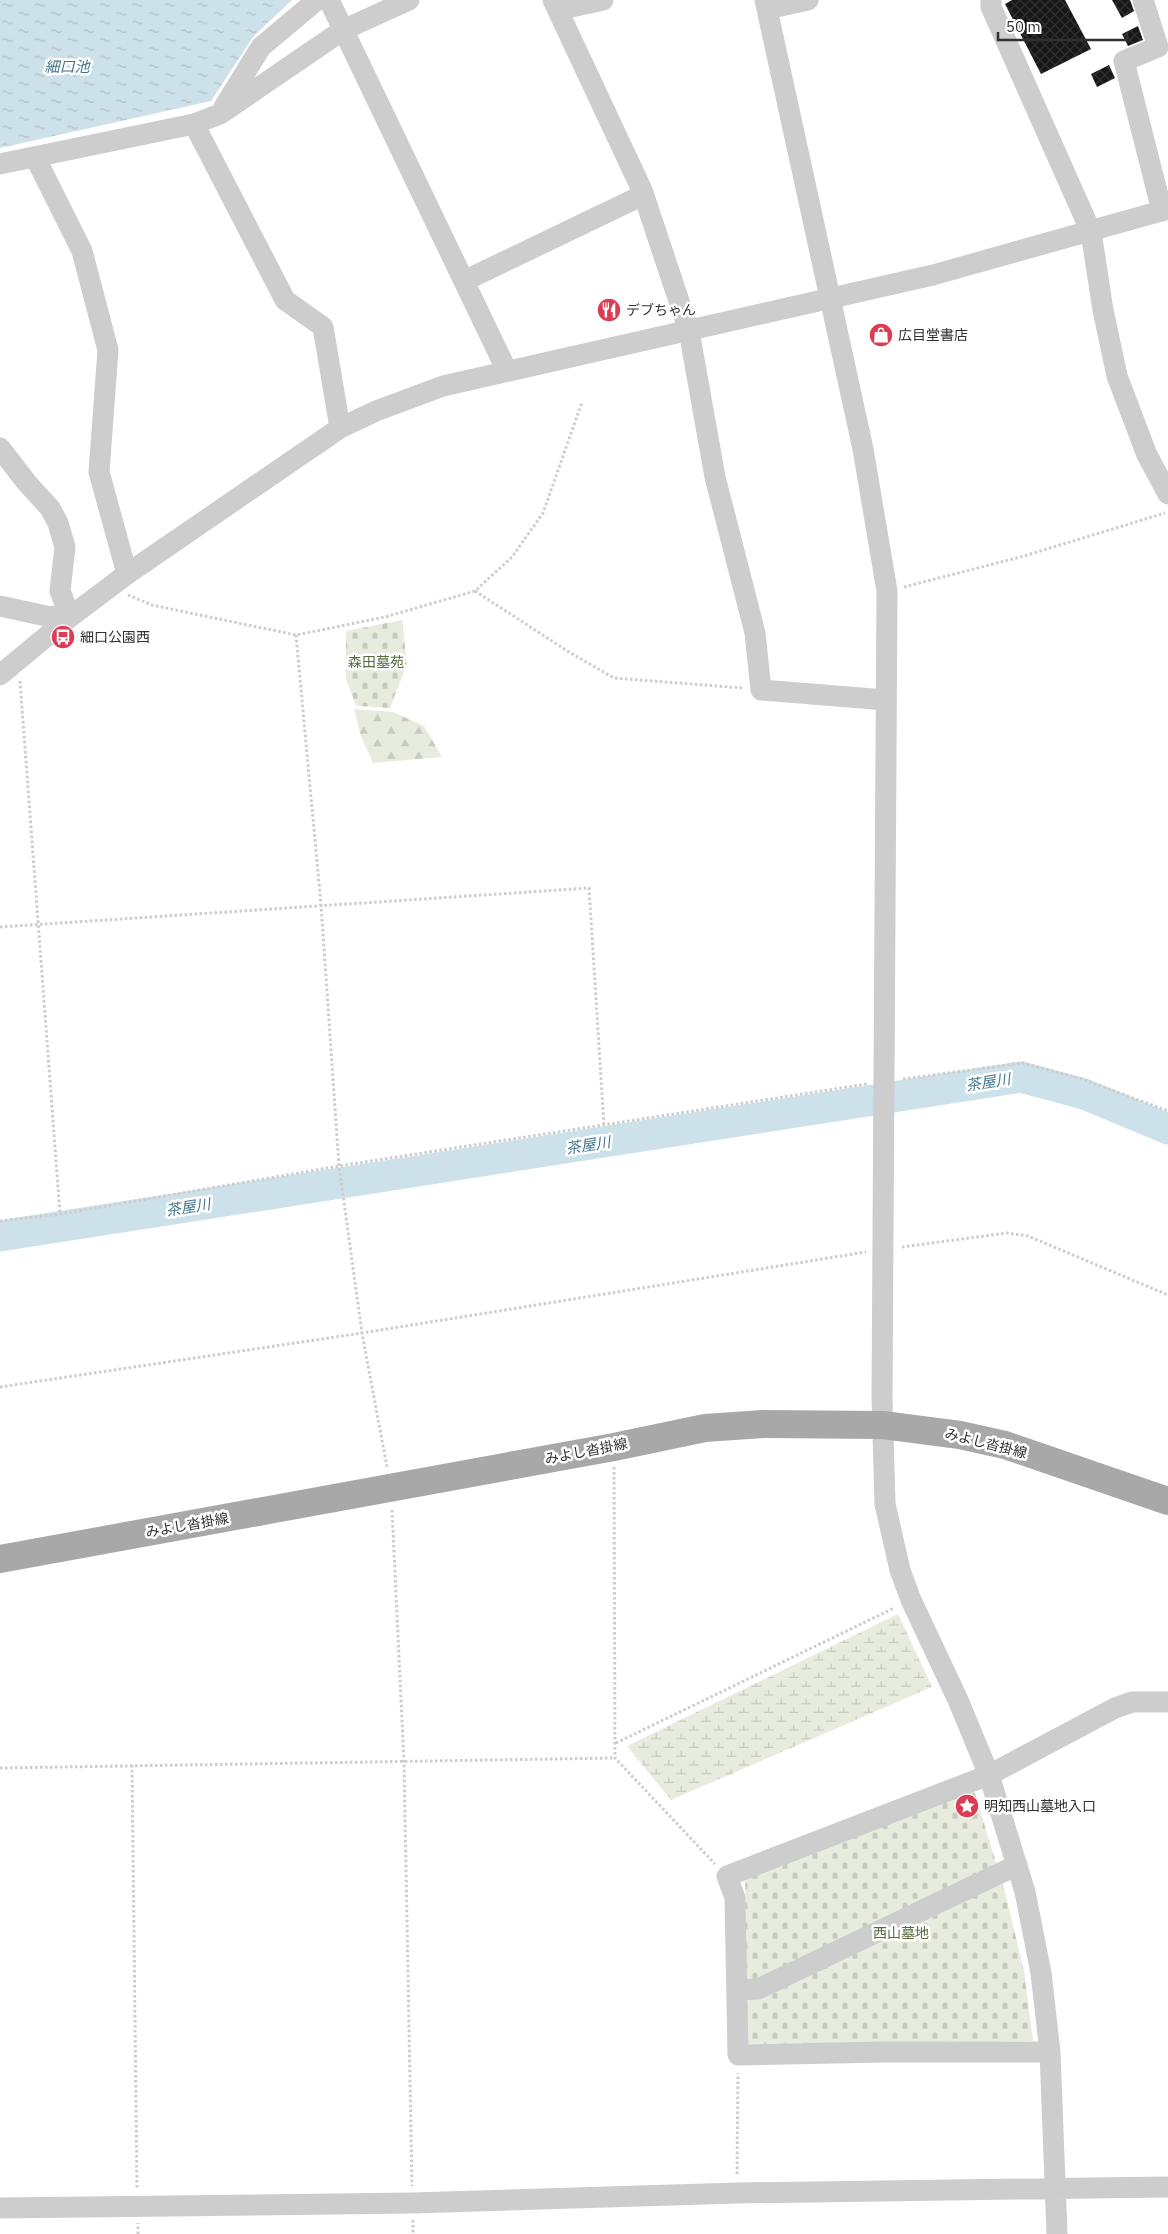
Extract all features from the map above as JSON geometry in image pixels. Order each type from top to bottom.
[{"type":"main road","name":"みよし沓掛線","points":[[0,1559],[614,1447],[704,1428],[763,1424],[883,1425],[953,1434],[1005,1445],[1168,1500]]},
{"type":"street","points":[[220,114],[261,47],[317,0]]},
{"type":"street","points":[[329,0],[507,371]]},
{"type":"street","points":[[0,164],[194,124],[220,114],[343,30],[409,0]]},
{"type":"street","points":[[603,0],[555,5],[643,195],[689,331],[716,477],[755,633],[761,690],[886,700]]},
{"type":"street","points":[[808,0],[766,5],[863,448],[887,591],[883,1250],[885,1504],[900,1570],[911,1600],[958,1700],[989,1775],[1025,1892],[1041,1973],[1050,2052],[1057,2234]]},
{"type":"street","points":[[991,0],[991,7],[1091,232],[1103,310],[1117,376],[1148,455],[1168,494]]},
{"type":"street","points":[[0,675],[70,617],[127,574],[340,428],[376,411],[443,386],[932,276],[1165,210],[1122,60],[1163,46],[1143,0]]},
{"type":"street","points":[[194,124],[285,300],[323,327],[340,428]]},
{"type":"street","points":[[35,157],[82,251],[108,350],[98,472],[127,574]]},
{"type":"street","points":[[464,281],[643,195]]},
{"type":"street","points":[[0,448],[27,484],[50,508],[58,523],[65,547],[60,591],[70,617]]},
{"type":"street","points":[[0,606],[46,616],[70,617]]},
{"type":"street","points":[[1050,2052],[892,2052],[738,2055],[735,1898],[727,1876],[989,1775],[1115,1708],[1132,1702],[1168,1702]]},
{"type":"street","points":[[738,1990],[758,1989],[1016,1865]]},
{"type":"street","points":[[0,2208],[138,2208],[412,2203],[737,2192],[1056,2190],[1168,2187]]},
{"type":"path","points":[[109,588],[152,605],[296,635],[385,617],[475,590],[512,557],[543,513],[582,402]]},
{"type":"path","points":[[887,591],[1024,556],[1168,512]]},
{"type":"path","points":[[475,590],[569,652],[614,678],[761,690]]},
{"type":"path","points":[[296,635],[321,905],[339,1166],[362,1333],[391,1487],[404,1762],[412,2203]]},
{"type":"path","points":[[19,660],[60,1214]]},
{"type":"path","points":[[0,927],[37,923],[589,888],[604,1126]]},
{"type":"path","points":[[0,1221],[60,1214],[339,1166],[885,1082],[1022,1063],[1082,1079],[1168,1111]]},
{"type":"path","points":[[0,1387],[362,1333],[883,1250],[1007,1233],[1028,1236],[1168,1295]]},
{"type":"path","points":[[614,1447],[615,1758],[727,1876]]},
{"type":"path","points":[[616,1743],[911,1600]]},
{"type":"path","points":[[0,1768],[615,1758]]},
{"type":"path","points":[[132,1765],[138,2208]]},
{"type":"path","points":[[737,2192],[738,2055]]},
{"type":"green space","name":"森田墓苑","points":[[402,620],[407,664],[390,708],[356,706],[346,679],[346,631]]},
{"type":"green space","points":[[354,709],[393,712],[424,726],[442,757],[373,763],[361,737]]},
{"type":"green space","points":[[898,1614],[932,1687],[671,1800],[627,1746]]},
{"type":"green space","name":"西山墓地","points":[[974,1790],[1006,1896],[1024,1971],[1033,2041],[747,2044],[745,1874]]},
{"type":"water","name":"細口池","points":[[0,0],[292,0],[253,37],[211,101],[0,148]]},
{"type":"building","points":[[1012,0],[1065,0],[1091,49],[1041,74],[1005,4]]},
{"type":"building","points":[[1112,0],[1130,0],[1134,11],[1122,18]]},
{"type":"building","points":[[1138,26],[1143,40],[1128,46],[1122,34]]},
{"type":"building","points":[[1109,65],[1115,78],[1097,87],[1091,74]]},
{"type":"waterway","name":"茶屋川","points":[[0,1236],[1021,1077],[1084,1094],[1168,1129]]},
{"type":"place","name":"デブちゃん","points":[[609,310]]},
{"type":"place","name":"広目堂書店","points":[[881,335]]},
{"type":"place","name":"細口公園西","points":[[63,637]]},
{"type":"place","name":"明知西山墓地入口","points":[[967,1806]]}]
